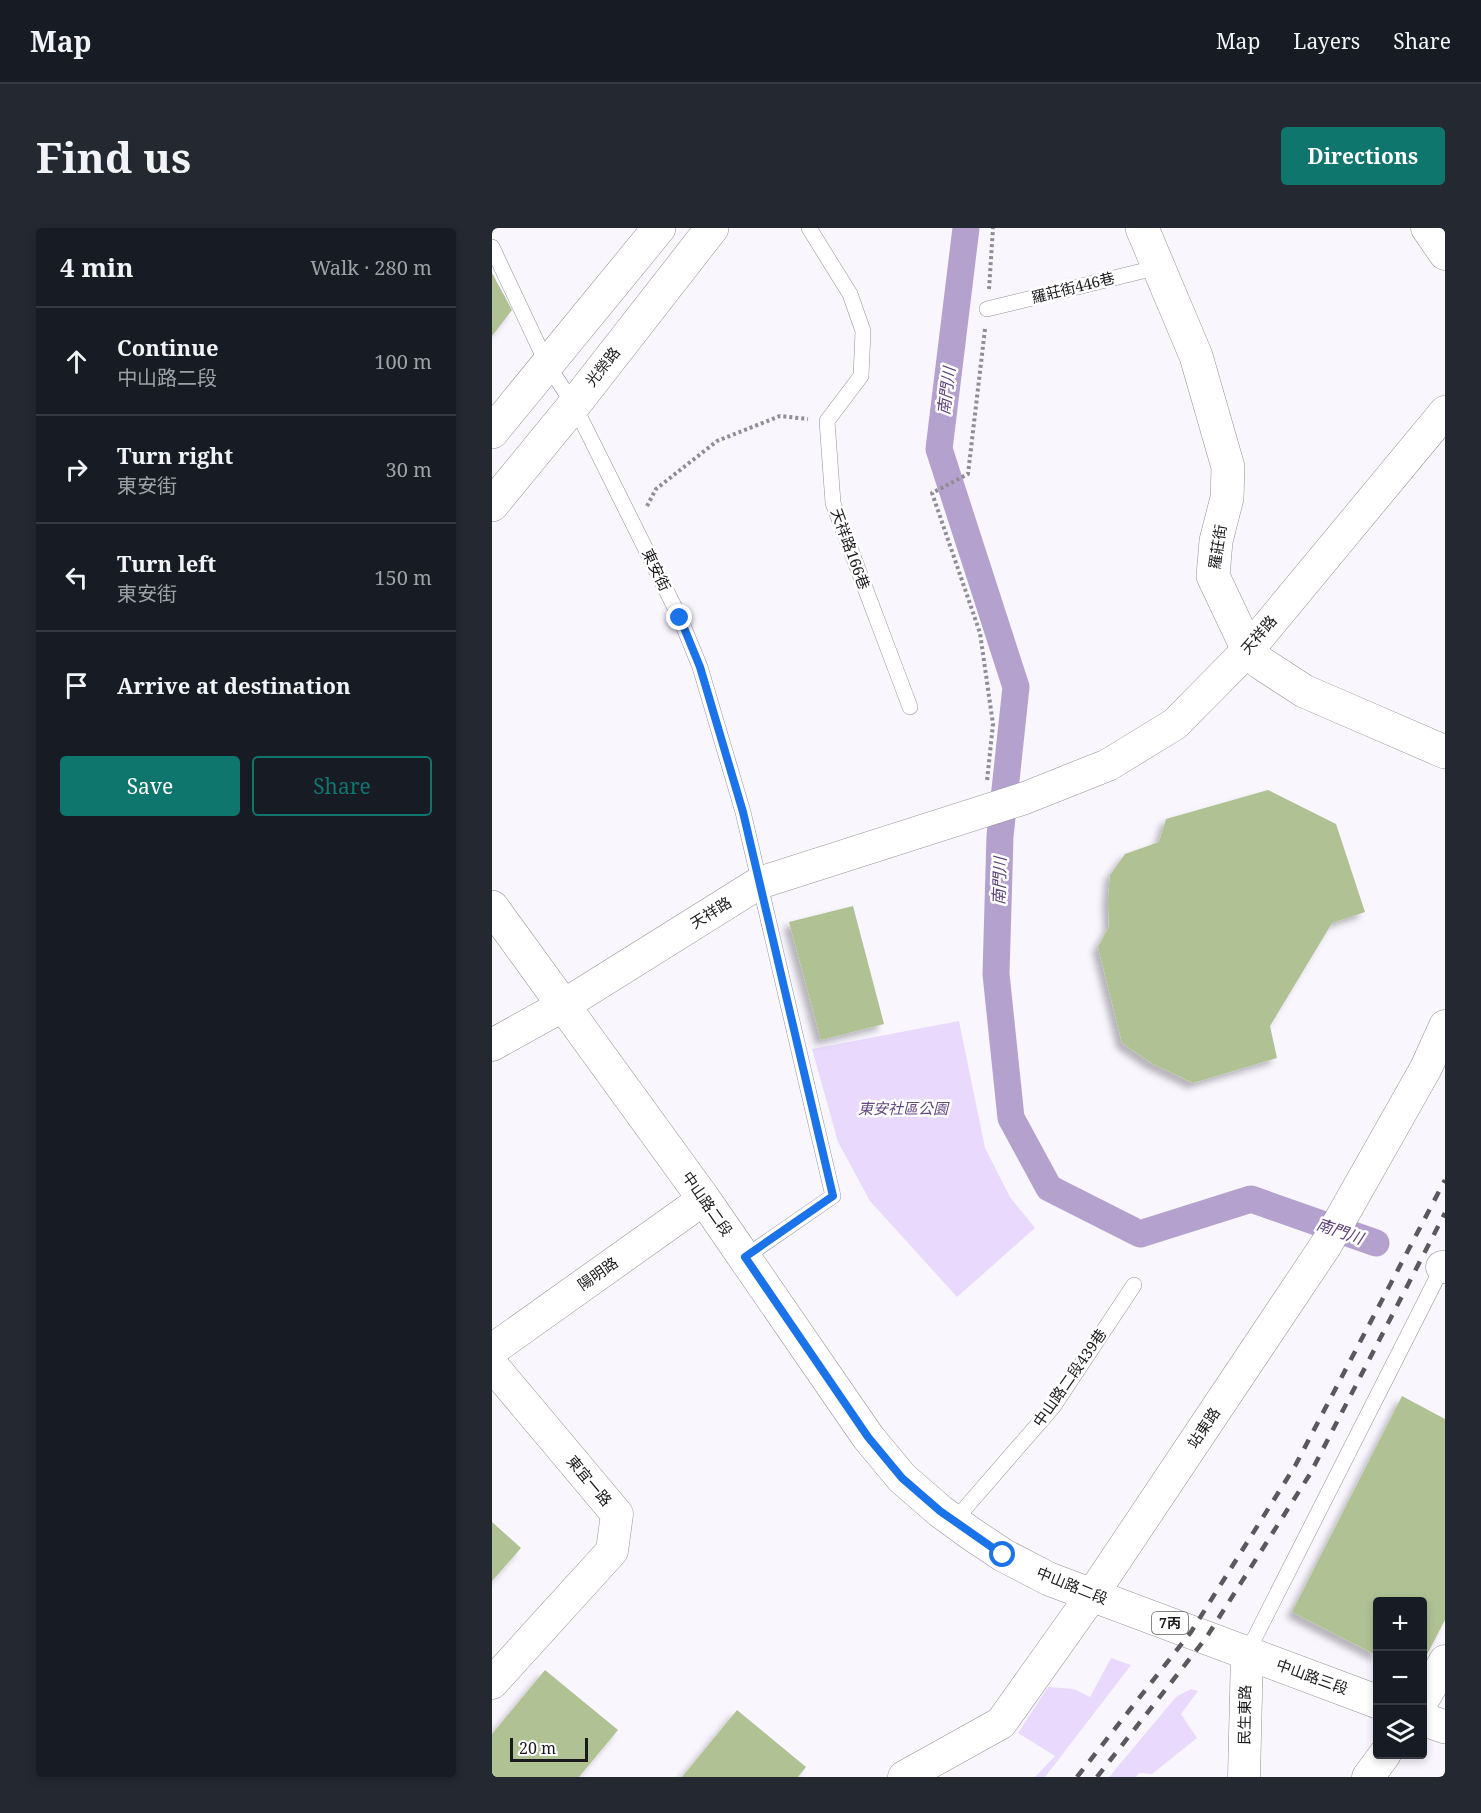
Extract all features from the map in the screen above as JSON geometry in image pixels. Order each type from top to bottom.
[{"type":"street","points":[[492,432],[659,228]]},
{"type":"street","name":"光榮路","points":[[492,505],[574,405],[712,228]]},
{"type":"street","name":"羅莊街","points":[[1142,228],[1196,356],[1228,467],[1227,498],[1216,542],[1213,576],[1248,650],[1261,663],[1304,691],[1445,752]]},
{"type":"street","points":[[1427,228],[1445,254]]},
{"type":"street","name":"天祥路","points":[[492,1045],[564,1005],[759,883],[1025,798],[1108,765],[1175,724],[1248,650],[1445,412]]},
{"type":"street","name":"中山路二段","points":[[492,907],[704,1199],[868,1437],[902,1478],[954,1521],[1003,1555],[1049,1579],[1247,1653]]},
{"type":"street","name":"站東路","points":[[904,1777],[1001,1723],[1092,1595],[1326,1245],[1426,1068],[1445,1026]]},
{"type":"street","name":"陽明路","points":[[492,1350],[704,1199]]},
{"type":"street","name":"東宜一路","points":[[492,1365],[617,1514],[612,1551],[492,1683]]},
{"type":"street","name":"中山路三段","points":[[1247,1653],[1373,1700]]},
{"type":"street","name":"民生東路","points":[[1244,1777],[1247,1653]]},
{"type":"street","points":[[1427,1693],[1445,1660]]},
{"type":"street","points":[[1427,1721],[1445,1727]]},
{"type":"street","points":[[1368,1777],[1382,1759]]},
{"type":"lane","points":[[809,228],[850,294],[863,331],[861,376],[827,421]]},
{"type":"lane","name":"東安街","points":[[492,247],[547,363],[574,405],[680,618],[700,667],[743,812],[833,1196],[745,1257]]},
{"type":"lane","name":"羅莊街446巷","points":[[987,309],[1159,267]]},
{"type":"lane","name":"天祥路166巷","points":[[827,421],[833,503],[910,707]]},
{"type":"lane","points":[[1247,1653],[1444,1265]]},
{"type":"lane","name":"中山路二段439巷","points":[[954,1521],[1053,1407],[1134,1285]]},
{"type":"path","points":[[983,812],[993,724],[980,633],[932,493],[968,474],[987,309],[993,228]]},
{"type":"path","points":[[635,528],[656,489],[717,441],[780,416],[827,421]]},
{"type":"green space","name":"東安社區公園","points":[[959,1021],[985,1148],[1010,1197],[1035,1228],[957,1297],[870,1201],[838,1142],[812,1049]]},
{"type":"green space","points":[[1111,1658],[1131,1665],[1045,1777],[1035,1777],[1055,1756],[1018,1733],[1048,1687],[1074,1689],[1090,1697]]},
{"type":"green space","points":[[1191,1689],[1198,1691],[1181,1714],[1197,1738],[1152,1774],[1139,1773],[1136,1777],[1109,1777],[1176,1697]]},
{"type":"building","points":[[492,273],[512,310],[492,336]]},
{"type":"building","points":[[1268,790],[1336,824],[1365,912],[1332,923],[1270,1026],[1277,1058],[1193,1083],[1151,1063],[1122,1043],[1098,947],[1109,926],[1110,875],[1125,854],[1159,842],[1166,819]]},
{"type":"building","points":[[853,906],[884,1024],[821,1040],[789,922]]},
{"type":"building","points":[[1402,1396],[1445,1419],[1445,1620],[1427,1654],[1427,1597],[1373,1597],[1373,1653],[1292,1612]]},
{"type":"building","points":[[492,1522],[521,1548],[492,1581]]},
{"type":"building","points":[[545,1670],[618,1730],[579,1777],[492,1777],[492,1734]]},
{"type":"building","points":[[737,1710],[806,1767],[798,1777],[682,1777]]},
{"type":"waterway","name":"南門川","points":[[966,228],[939,449],[1016,687],[1000,836],[996,974],[1011,1118],[1049,1188],[1140,1234],[1251,1199],[1376,1243]]},
{"type":"railway","points":[[1077,1777],[1191,1632],[1295,1466],[1445,1180]]},
{"type":"railway","points":[[1097,1777],[1206,1638],[1310,1474],[1445,1213]]},
{"type":"route","points":[[680,618],[700,667],[743,812],[833,1196],[745,1257],[868,1437],[902,1478],[940,1511],[1003,1555]]}]
